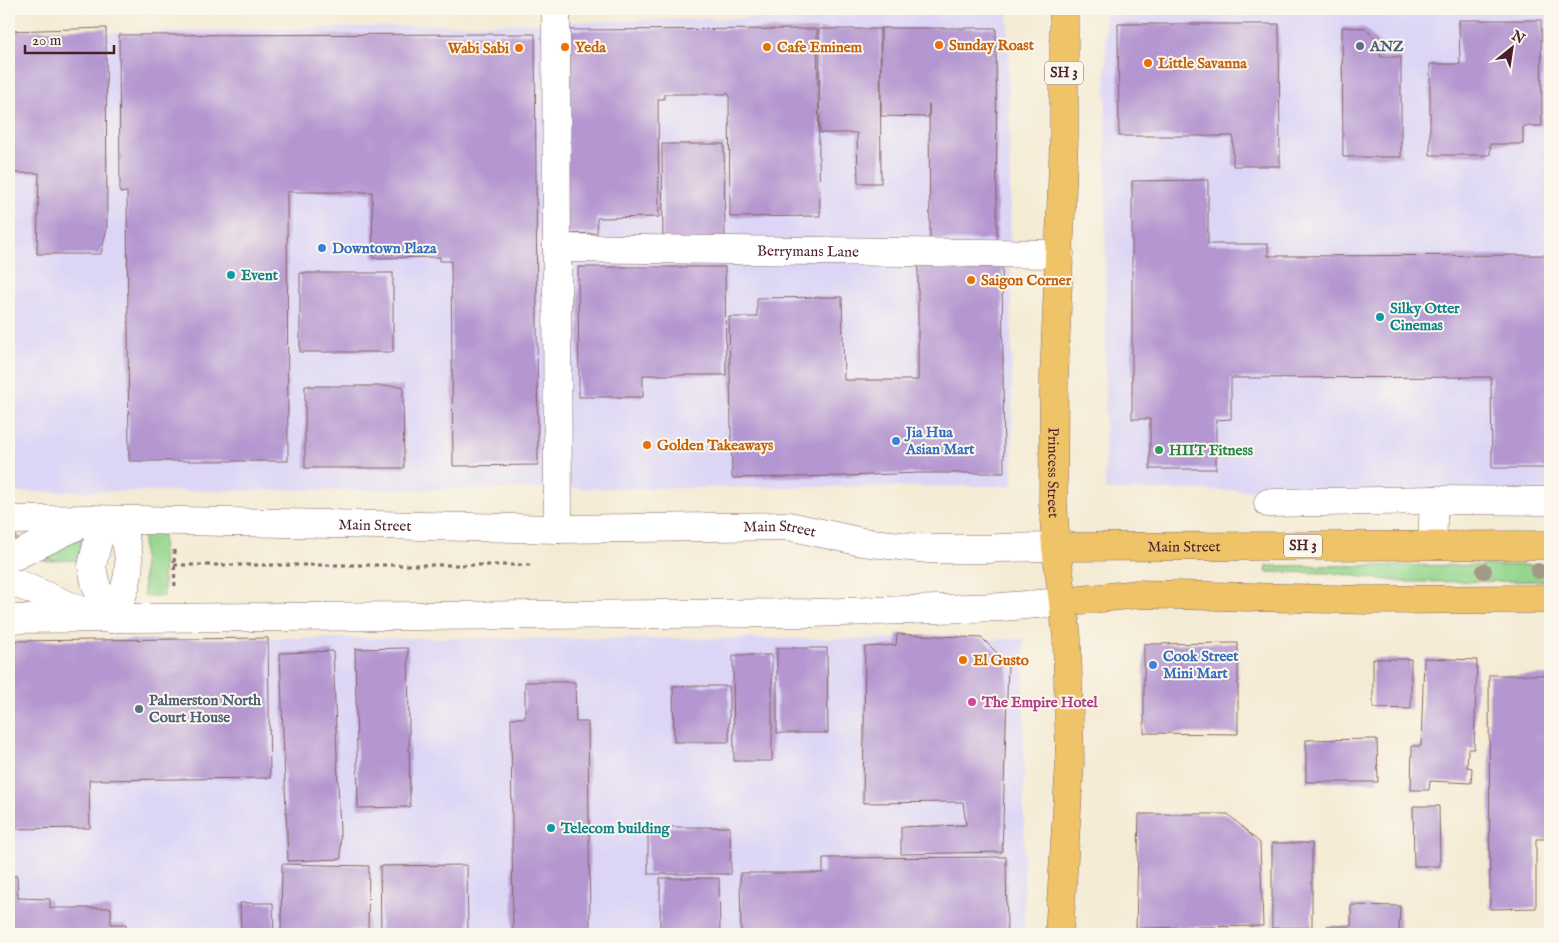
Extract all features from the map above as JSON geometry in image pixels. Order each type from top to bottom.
[{"type":"main road","name":"Princess Street","points":[[1059,934],[1070,762],[1067,638],[1056,546],[1053,502],[1054,378],[1064,138],[1063,9]]},
{"type":"main road","name":"Main Street","points":[[1056,546],[1550,545]]},
{"type":"main road","points":[[1063,602],[1138,594],[1365,600],[1550,599]]},
{"type":"street","points":[[556,9],[558,529]]},
{"type":"street","name":"Berrymans Lane","points":[[558,248],[1060,254]]},
{"type":"street","points":[[1432,545],[1434,500]]},
{"type":"street","points":[[1268,503],[1434,500],[1550,501]]},
{"type":"street","name":"Main Street","points":[[9,520],[101,520],[558,529],[789,526],[862,542],[929,549],[1056,546]]},
{"type":"street","points":[[9,556],[15,556],[101,520]]},
{"type":"street","points":[[101,520],[92,566],[106,619]]},
{"type":"street","points":[[101,520],[123,534],[130,564],[122,601],[106,619]]},
{"type":"street","points":[[9,584],[18,584],[106,619]]},
{"type":"street","points":[[9,619],[812,613],[1001,607],[1063,602]]},
{"type":"path","points":[[174,548],[175,593]]},
{"type":"path","points":[[174,565],[530,565]]},
{"type":"shaded area","points":[[1106,9],[1550,9],[1550,491],[1105,490]]},
{"type":"shaded area","points":[[1008,12],[1013,486],[9,492],[9,35]]},
{"type":"shaded area","points":[[268,638],[1024,639],[1024,934],[9,934],[9,642],[91,643]]},
{"type":"green space","points":[[143,534],[163,534],[164,596],[144,596]]},
{"type":"green space","points":[[82,538],[79,560],[45,561],[45,557],[70,540]]},
{"type":"green space","points":[[1550,565],[1550,581],[1402,582],[1333,573],[1266,572],[1267,566]]},
{"type":"building","points":[[1459,20],[1541,20],[1542,126],[1523,126],[1523,144],[1490,144],[1490,155],[1430,155],[1430,64],[1460,64]]},
{"type":"building","points":[[1118,24],[1279,24],[1280,166],[1233,166],[1233,136],[1119,136]]},
{"type":"building","points":[[1342,27],[1365,28],[1379,43],[1381,57],[1401,57],[1401,157],[1343,157]]},
{"type":"building","points":[[106,28],[107,228],[101,254],[37,254],[39,173],[9,173],[9,31]]},
{"type":"building","points":[[881,28],[996,28],[997,240],[930,240],[929,104],[929,117],[881,116]]},
{"type":"building","points":[[817,29],[820,216],[730,217],[729,94],[664,94],[664,99],[658,99],[659,217],[597,218],[597,233],[563,234],[562,30]]},
{"type":"building","points":[[819,29],[880,29],[881,183],[858,183],[857,133],[820,133]]},
{"type":"building","points":[[535,34],[538,465],[453,466],[451,261],[440,261],[440,257],[373,258],[372,192],[287,192],[288,461],[129,461],[127,192],[120,193],[119,35]]},
{"type":"building","points":[[662,144],[724,144],[725,240],[663,240]]},
{"type":"building","points":[[1208,180],[1208,244],[1268,244],[1268,256],[1550,255],[1550,468],[1492,468],[1491,377],[1231,378],[1231,419],[1216,420],[1216,469],[1150,469],[1150,419],[1132,419],[1132,181]]},
{"type":"building","points":[[918,264],[1002,264],[1004,473],[919,473],[732,478],[729,317],[757,317],[757,298],[842,297],[844,380],[918,380]]},
{"type":"building","points":[[578,267],[725,267],[726,375],[643,375],[643,397],[579,397]]},
{"type":"building","points":[[300,273],[393,273],[393,352],[300,352]]},
{"type":"building","points":[[305,386],[403,386],[404,468],[305,468]]},
{"type":"building","points":[[9,526],[16,537],[10,564],[9,564]]},
{"type":"building","points":[[9,586],[16,614],[9,626]]},
{"type":"building","points":[[897,634],[982,638],[1008,664],[1002,852],[901,854],[901,827],[966,825],[963,802],[863,803],[865,647],[896,645]]},
{"type":"building","name":"Palmerston North Court House","points":[[268,638],[270,778],[89,780],[90,828],[9,829],[9,641]]},
{"type":"building","points":[[1238,643],[1238,734],[1144,733],[1144,644]]},
{"type":"building","points":[[408,648],[410,807],[358,808],[355,649]]},
{"type":"building","points":[[777,648],[827,648],[828,733],[777,733]]},
{"type":"building","points":[[333,651],[341,859],[288,861],[280,653]]},
{"type":"building","points":[[733,655],[772,655],[772,761],[734,761]]},
{"type":"building","points":[[1424,658],[1477,660],[1474,749],[1468,749],[1467,767],[1472,768],[1471,783],[1430,781],[1429,790],[1411,790],[1412,746],[1421,746]]},
{"type":"building","points":[[1373,659],[1411,659],[1411,709],[1373,708]]},
{"type":"building","points":[[1489,675],[1550,675],[1550,839],[1536,839],[1536,908],[1490,909]]},
{"type":"building","name":"Telecom building","points":[[525,682],[575,682],[576,722],[588,722],[590,934],[513,934],[511,718],[525,718]]},
{"type":"building","points":[[673,686],[729,686],[729,742],[674,742]]},
{"type":"building","points":[[1377,739],[1378,782],[1306,782],[1306,740]]},
{"type":"building","points":[[1413,806],[1439,806],[1440,866],[1414,866]]},
{"type":"building","points":[[1139,814],[1228,814],[1260,843],[1263,926],[1136,928]]},
{"type":"building","points":[[648,827],[730,827],[731,874],[648,874]]},
{"type":"building","points":[[1272,843],[1312,843],[1312,928],[1272,928]]},
{"type":"building","points":[[1006,857],[1007,934],[741,934],[740,873],[823,873],[823,858]]},
{"type":"building","points":[[282,864],[369,866],[368,931],[349,930],[349,934],[281,934]]},
{"type":"building","points":[[467,865],[468,934],[381,934],[380,866]]},
{"type":"building","points":[[9,876],[17,876],[18,898],[50,899],[50,908],[111,908],[111,924],[126,924],[126,934],[9,934]]},
{"type":"building","points":[[660,878],[719,878],[720,934],[660,934]]},
{"type":"building","points":[[240,903],[273,903],[274,934],[241,934]]},
{"type":"building","points":[[1351,905],[1400,906],[1399,934],[1327,934],[1327,926],[1351,926]]},
{"type":"place","name":"Sunday Roast","points":[[939,45]]},
{"type":"place","name":"ANZ","points":[[1360,46]]},
{"type":"place","name":"Yeda","points":[[565,47]]},
{"type":"place","name":"Cafe Eminem","points":[[767,47]]},
{"type":"place","name":"Wabi Sabi","points":[[519,48]]},
{"type":"place","name":"Little Savanna","points":[[1148,63]]},
{"type":"place","name":"Downtown Plaza","points":[[322,248]]},
{"type":"place","name":"Event","points":[[231,275]]},
{"type":"place","name":"Saigon Corner","points":[[971,280]]},
{"type":"place","name":"Silky Otter Cinemas","points":[[1380,317]]},
{"type":"place","name":"Jia Hua Asian Mart","points":[[896,441]]},
{"type":"place","name":"Golden Takeaways","points":[[647,445]]},
{"type":"place","name":"HIIT Fitness","points":[[1159,450]]},
{"type":"place","name":"El Gusto","points":[[963,660]]},
{"type":"place","name":"Cook Street Mini Mart","points":[[1153,665]]},
{"type":"place","name":"The Empire Hotel","points":[[972,702]]},
{"type":"place","name":"Palmerston North Court House","points":[[139,709]]},
{"type":"place","name":"Telecom building","points":[[551,828]]}]
